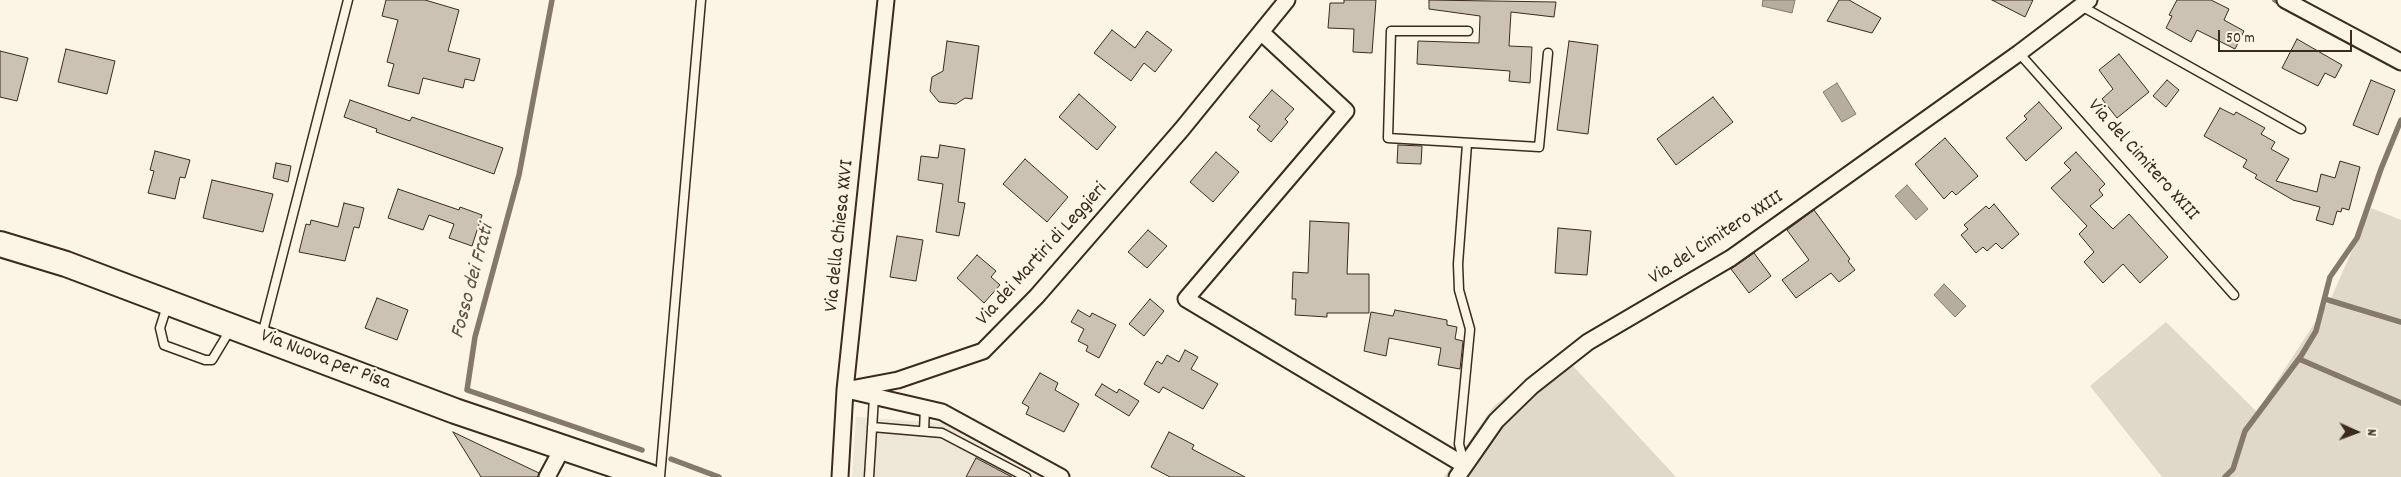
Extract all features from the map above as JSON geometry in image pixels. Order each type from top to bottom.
[{"type":"main road","name":"Via Nuova per Pisa","points":[[0,244],[66,264],[455,410],[650,477]]},
{"type":"street","name":"Via della Chiesa XXVI","points":[[840,477],[845,390],[886,0]]},
{"type":"street","name":"Via dei Martiri di Leggieri","points":[[845,390],[898,380],[983,351],[1050,281],[1182,129],[1287,0]]},
{"type":"street","points":[[2285,0],[2401,62]]},
{"type":"street","name":"Via del Cimitero XXIII","points":[[1461,471],[1496,422],[1532,386],[1588,342],[1731,258],[2019,53],[2086,3]]},
{"type":"street","points":[[1261,32],[1346,111],[1186,299],[1461,471]]},
{"type":"street","points":[[845,390],[942,412],[1061,477]]},
{"type":"street","points":[[547,477],[563,447]]},
{"type":"lane","points":[[262,338],[348,0]]},
{"type":"lane","points":[[660,477],[701,0]]},
{"type":"lane","name":"Via del Cimitero XXIII","points":[[2086,3],[2301,129]]},
{"type":"lane","points":[[1468,31],[1391,31],[1388,138],[1539,147],[1548,53]]},
{"type":"lane","name":"Via del Cimitero XXIII","points":[[2019,53],[2234,295]]},
{"type":"lane","points":[[1461,471],[1459,444],[1470,329],[1459,290],[1458,264],[1467,144]]},
{"type":"lane","points":[[169,302],[160,328],[164,345],[205,360],[212,360],[232,326]]},
{"type":"lane","points":[[869,477],[874,396]]},
{"type":"lane","points":[[924,431],[925,408]]},
{"type":"lane","points":[[872,428],[942,433],[1026,477]]},
{"type":"shaded area","points":[[1763,0],[1795,0],[1792,13],[1762,6]]},
{"type":"shaded area","points":[[1837,83],[1856,114],[1842,122],[1823,92]]},
{"type":"shaded area","points":[[1907,185],[1928,209],[1916,220],[1895,196]]},
{"type":"shaded area","points":[[2371,208],[2401,220],[2401,477],[2162,477],[2090,386],[2166,322],[2257,412],[2332,296]]},
{"type":"shaded area","points":[[1944,284],[1966,306],[1955,317],[1934,295]]},
{"type":"shaded area","points":[[1561,353],[1676,477],[1444,477],[1494,406]]},
{"type":"shaded area","points":[[856,417],[942,423],[1038,477],[852,477]]},
{"type":"building","points":[[386,0],[425,0],[459,10],[448,51],[480,59],[474,81],[465,79],[463,88],[423,78],[419,94],[388,86],[394,64],[387,62],[398,20],[382,16]]},
{"type":"building","points":[[1344,0],[1376,0],[1372,53],[1353,52],[1354,29],[1328,28],[1330,3],[1344,3]]},
{"type":"building","points":[[1429,0],[1556,2],[1554,17],[1511,12],[1509,46],[1532,47],[1530,83],[1509,81],[1510,71],[1417,64],[1418,41],[1479,43],[1480,16],[1429,9]]},
{"type":"building","points":[[1839,0],[1849,0],[1881,18],[1872,33],[1827,21]]},
{"type":"building","points":[[1992,0],[2033,0],[2025,17]]},
{"type":"building","points":[[2177,0],[2211,0],[2229,9],[2224,20],[2244,31],[2235,49],[2197,30],[2191,42],[2166,28],[2172,16],[2169,15]]},
{"type":"building","points":[[1112,30],[1135,48],[1147,31],[1172,50],[1155,72],[1144,63],[1131,81],[1094,53]]},
{"type":"building","points":[[2297,39],[2342,65],[2335,78],[2325,73],[2318,86],[2282,68]]},
{"type":"building","points":[[947,41],[979,46],[972,99],[965,98],[956,104],[939,102],[930,91],[932,77],[943,71]]},
{"type":"building","points":[[1569,41],[1598,45],[1588,134],[1557,130]]},
{"type":"building","points":[[66,49],[115,61],[107,94],[58,82]]},
{"type":"building","points":[[0,51],[28,58],[17,101],[0,97]]},
{"type":"building","points":[[2119,54],[2149,92],[2117,118],[2102,99],[2113,89],[2099,70]]},
{"type":"building","points":[[2167,80],[2179,90],[2166,107],[2153,96]]},
{"type":"building","points":[[2371,80],[2395,90],[2378,135],[2353,125]]},
{"type":"building","points":[[1272,90],[1294,109],[1285,119],[1288,122],[1271,142],[1257,130],[1260,126],[1249,117]]},
{"type":"building","points":[[1079,94],[1116,127],[1097,150],[1059,117]]},
{"type":"building","points":[[1713,97],[1733,122],[1676,165],[1657,139]]},
{"type":"building","points":[[350,100],[410,121],[412,117],[503,148],[494,174],[376,132],[377,129],[344,117]]},
{"type":"building","points":[[2039,102],[2062,128],[2026,161],[2006,138],[2027,119],[2024,116]]},
{"type":"building","points":[[2220,108],[2234,115],[2236,112],[2265,128],[2261,134],[2275,142],[2271,149],[2289,159],[2276,181],[2317,192],[2321,174],[2335,178],[2340,161],[2360,167],[2349,210],[2342,208],[2341,212],[2337,211],[2333,225],[2316,220],[2320,207],[2293,200],[2255,178],[2257,175],[2243,167],[2247,160],[2204,136]]},
{"type":"building","points":[[1945,138],[1978,176],[1956,195],[1952,191],[1944,199],[1915,164]]},
{"type":"building","points":[[940,145],[965,149],[958,202],[965,203],[959,236],[936,232],[943,184],[918,180],[921,156],[938,158]]},
{"type":"building","points":[[1398,145],[1422,146],[1421,164],[1397,163]]},
{"type":"building","points":[[155,151],[190,160],[185,178],[180,177],[175,199],[148,193],[154,171],[150,170]]},
{"type":"building","points":[[1216,152],[1239,172],[1213,202],[1190,182]]},
{"type":"building","points":[[2076,152],[2105,184],[2099,190],[2103,195],[2090,206],[2113,229],[2129,214],[2168,257],[2140,283],[2123,264],[2103,283],[2084,262],[2094,252],[2079,234],[2087,226],[2051,188],[2071,170],[2064,163]]},
{"type":"building","points":[[1025,159],[1068,197],[1047,222],[1003,184]]},
{"type":"building","points":[[276,163],[291,166],[288,182],[273,178]]},
{"type":"building","points":[[212,180],[273,194],[263,232],[203,218]]},
{"type":"building","points":[[398,189],[459,210],[460,207],[482,215],[472,246],[449,238],[454,224],[429,215],[423,230],[388,218]]},
{"type":"building","points":[[344,203],[364,208],[359,228],[354,227],[345,261],[299,252],[306,224],[310,225],[311,220],[338,227]]},
{"type":"building","points":[[1994,204],[2019,234],[2002,249],[1996,243],[1987,251],[1983,247],[1976,253],[1961,235],[1968,229],[1964,225],[1986,206],[1989,209]]},
{"type":"building","points":[[1814,210],[1850,259],[1848,261],[1855,270],[1839,282],[1831,273],[1796,298],[1782,280],[1809,260],[1787,230]]},
{"type":"building","points":[[1310,221],[1349,223],[1347,274],[1369,274],[1369,313],[1327,313],[1327,317],[1295,315],[1296,299],[1292,299],[1293,272],[1308,273]]},
{"type":"building","points":[[1558,228],[1591,231],[1587,275],[1555,273]]},
{"type":"building","points":[[1148,230],[1167,246],[1147,268],[1128,252]]},
{"type":"building","points":[[897,236],[923,240],[916,281],[890,277]]},
{"type":"building","points":[[1754,253],[1771,276],[1749,293],[1731,269]]},
{"type":"building","points":[[977,255],[996,271],[991,277],[1000,285],[984,303],[957,278]]},
{"type":"building","points":[[377,298],[408,310],[397,340],[365,328]]},
{"type":"building","points":[[1150,299],[1164,311],[1144,336],[1129,324]]},
{"type":"building","points":[[1078,310],[1090,317],[1092,313],[1116,325],[1099,358],[1086,351],[1088,346],[1078,341],[1084,329],[1071,322]]},
{"type":"building","points":[[1395,310],[1447,320],[1447,325],[1457,327],[1455,339],[1463,341],[1460,369],[1438,365],[1441,348],[1389,338],[1386,356],[1364,351],[1371,312],[1393,316]]},
{"type":"building","points":[[1185,350],[1198,357],[1191,369],[1218,384],[1203,409],[1163,387],[1159,393],[1144,384],[1157,361],[1162,364],[1167,355],[1179,362]]},
{"type":"building","points":[[1040,373],[1058,383],[1055,390],[1079,404],[1064,432],[1026,414],[1029,407],[1022,403]]},
{"type":"building","points":[[1102,384],[1117,393],[1119,389],[1139,401],[1129,416],[1095,395]]},
{"type":"building","points":[[453,432],[539,473],[538,477],[481,477]]},
{"type":"building","points":[[1169,432],[1194,445],[1192,449],[1245,477],[1170,477],[1151,467]]},
{"type":"building","points":[[976,458],[1012,477],[966,477]]},
{"type":"waterway","name":"Fosso dei Frati","points":[[552,0],[519,175],[475,337],[467,390],[642,450]]},
{"type":"waterway","points":[[2275,0],[2285,6]]},
{"type":"waterway","points":[[2225,477],[2233,469],[2245,431],[2301,356],[2316,331],[2330,277],[2357,238],[2381,169],[2401,120]]},
{"type":"waterway","points":[[2325,299],[2401,322]]},
{"type":"waterway","points":[[2299,359],[2401,403]]},
{"type":"waterway","name":"Fosso dei Frati","points":[[671,459],[719,477]]}]
